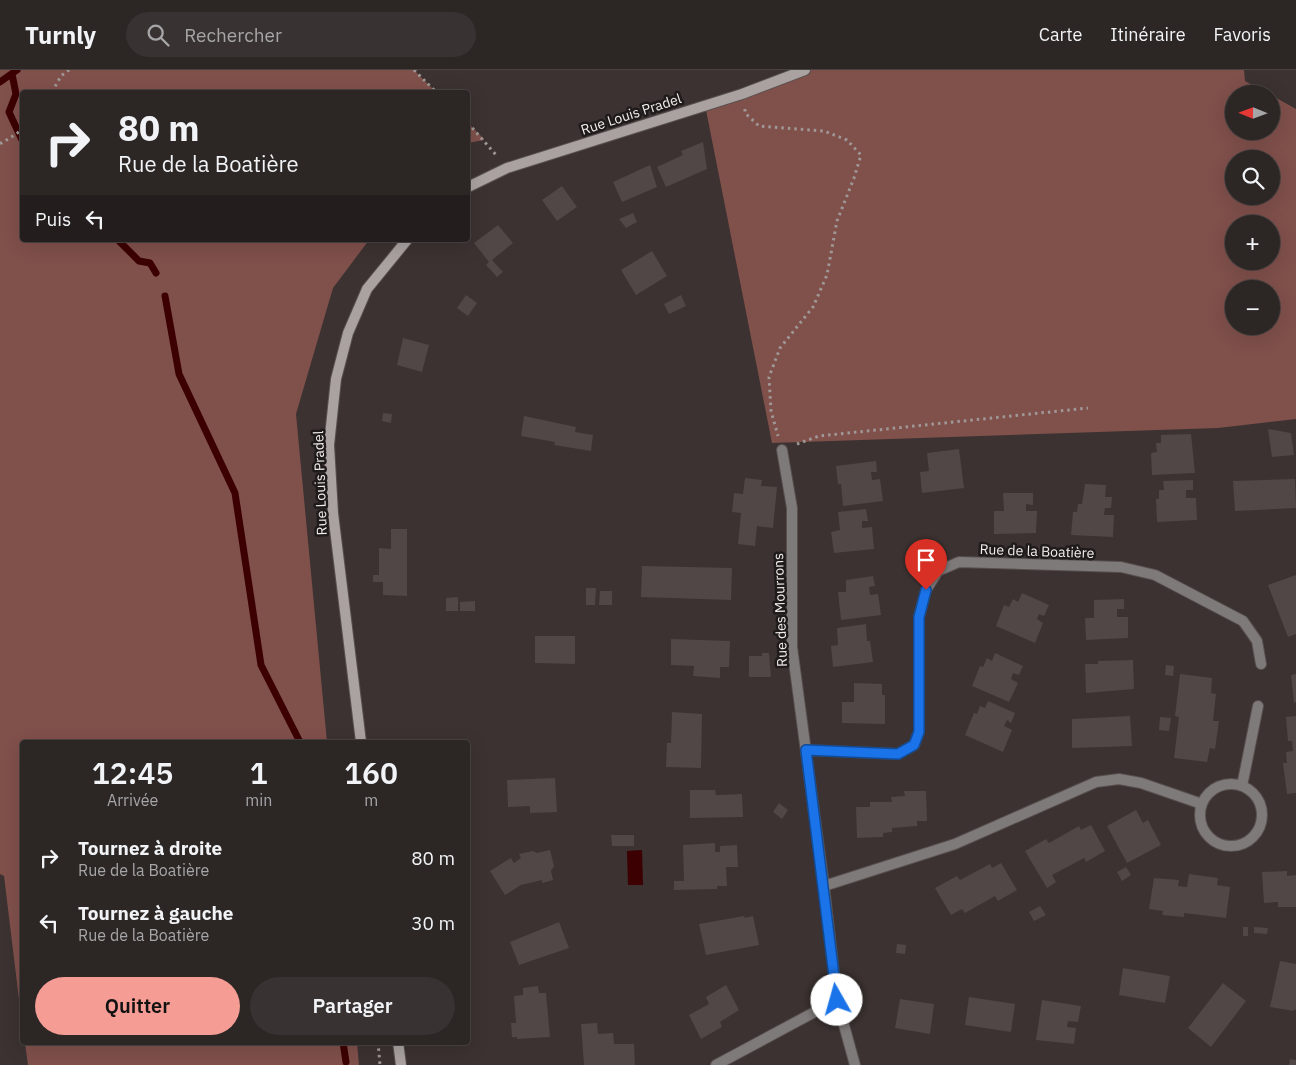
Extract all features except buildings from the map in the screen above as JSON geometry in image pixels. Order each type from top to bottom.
[{"type":"main road","name":"Rue Louis Pradel","points":[[470,186],[507,168],[742,94],[804,70]]},
{"type":"main road","name":"Rue Louis Pradel","points":[[361,740],[333,513],[329,445],[336,379],[348,333],[367,289],[405,242]]},
{"type":"main road","points":[[398,1045],[401,1065]]},
{"type":"street","name":"Rue des Mourrons","points":[[782,450],[792,508],[792,648],[824,886],[837,1000],[854,1065]]},
{"type":"street","name":"Rue de la Boatière","points":[[806,750],[898,754],[914,745],[919,732],[919,617],[926,590],[938,571],[959,562],[1121,567],[1156,575],[1243,621],[1257,641],[1261,664]]},
{"type":"street","points":[[1242,786],[1258,706]]},
{"type":"street","points":[[824,886],[955,844],[1096,782],[1119,779],[1142,783],[1202,804]]},
{"type":"street","points":[[1223,785],[1242,786],[1251,791],[1257,798],[1261,808],[1259,828],[1244,843],[1234,846],[1214,841],[1206,834],[1201,825],[1200,814],[1206,796],[1213,789],[1223,785]]},
{"type":"street","points":[[716,1065],[837,1000]]},
{"type":"path","points":[[53,90],[61,76],[68,70]]},
{"type":"path","points":[[414,70],[434,90]]},
{"type":"path","points":[[742,94],[745,114],[759,126],[824,132],[847,140],[861,155],[837,221],[827,275],[813,307],[780,348],[769,377],[771,411],[782,450],[819,436],[1088,408]]},
{"type":"path","points":[[470,125],[507,168]]},
{"type":"path","points":[[0,142],[2,143],[20,131]]},
{"type":"path","points":[[378,1045],[380,1065]]},
{"type":"shaded area","points":[[0,70],[414,70],[434,90],[20,90],[20,242],[368,242],[333,288],[296,414],[327,740],[20,740],[20,1008],[4,876],[0,874]]},
{"type":"shaded area","points":[[805,70],[1244,70],[1245,81],[1252,85],[1225,85],[1225,140],[1280,140],[1280,100],[1296,109],[1296,419],[1218,428],[772,443],[705,105]]},
{"type":"shaded area","points":[[470,125],[484,139],[470,143]]},
{"type":"shaded area","points":[[642,850],[643,885],[628,885],[627,851]]},
{"type":"shaded area","points":[[25,1045],[357,1045],[359,1065],[28,1065]]},
{"type":"waterway","points":[[0,82],[17,70]]},
{"type":"waterway","points":[[12,74],[16,94],[9,112],[20,136]]},
{"type":"waterway","points":[[120,242],[139,261],[150,263],[156,273]]},
{"type":"waterway","points":[[165,296],[179,374],[235,493],[261,665],[299,740]]},
{"type":"waterway","points":[[343,1045],[346,1062]]},
{"type":"route","points":[[837,1000],[806,750],[898,754],[914,745],[919,732],[919,617],[926,590]]}]
